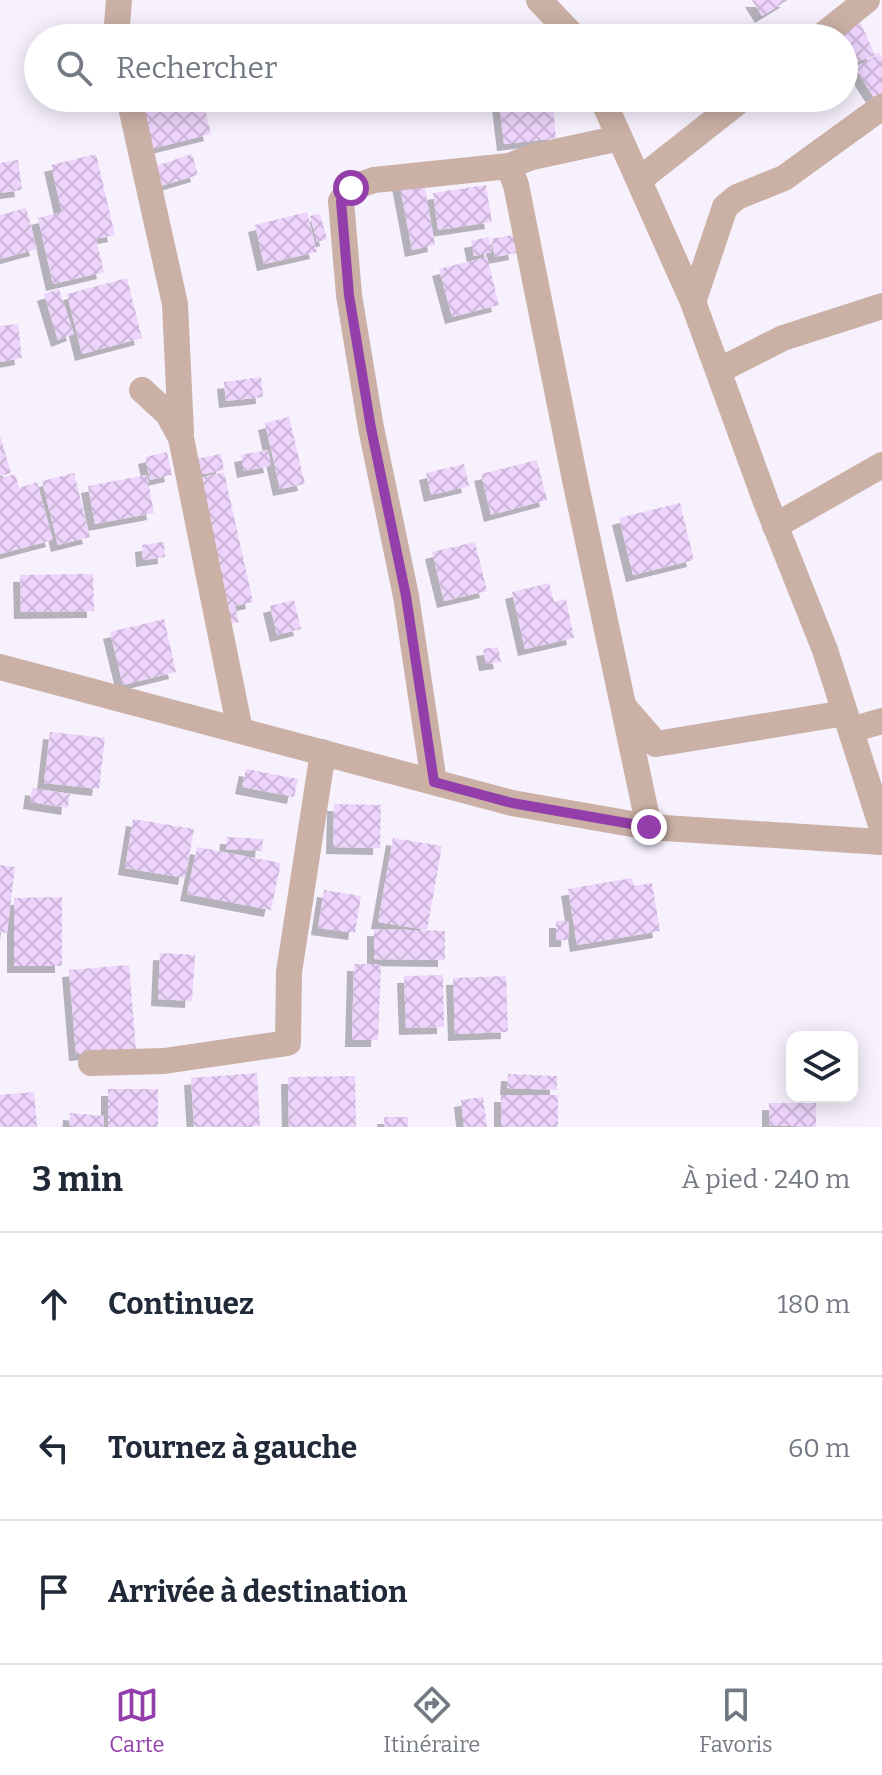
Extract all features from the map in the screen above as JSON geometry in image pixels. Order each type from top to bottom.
[{"type":"street","points":[[117,24],[119,0]]},
{"type":"street","points":[[539,0],[562,24]]},
{"type":"street","points":[[837,24],[867,0]]},
{"type":"street","points":[[693,302],[725,207],[737,197],[784,178],[882,107]]},
{"type":"street","points":[[132,112],[175,304],[181,438],[240,730]]},
{"type":"street","points":[[608,112],[693,302],[775,526],[825,650],[882,828]]},
{"type":"street","points":[[639,180],[725,112]]},
{"type":"street","points":[[434,782],[406,596],[371,428],[349,295],[341,201],[351,188],[374,180],[509,166],[532,157],[620,138]]},
{"type":"street","points":[[509,166],[519,201],[649,827]]},
{"type":"street","points":[[718,371],[783,338],[882,306]]},
{"type":"street","points":[[142,390],[168,414],[181,438]]},
{"type":"street","points":[[775,526],[882,465]]},
{"type":"street","points":[[0,667],[512,803],[649,827],[882,842]]},
{"type":"street","points":[[623,705],[656,744],[848,722],[882,721]]},
{"type":"street","points":[[91,1063],[164,1061],[288,1043],[289,972],[323,752]]},
{"type":"building","points":[[752,0],[788,0],[762,16]]},
{"type":"building","points":[[858,17],[875,55],[858,62],[858,24],[842,24]]},
{"type":"building","points":[[879,53],[882,58],[882,110],[858,73],[858,66]]},
{"type":"building","points":[[142,112],[206,112],[211,134],[151,149]]},
{"type":"building","points":[[500,112],[553,112],[556,138],[504,144]]},
{"type":"building","points":[[96,154],[115,235],[96,239],[104,272],[53,284],[38,218],[62,212],[51,165]]},
{"type":"building","points":[[192,154],[198,175],[161,186],[155,166]]},
{"type":"building","points":[[18,160],[22,190],[0,193],[0,163]]},
{"type":"building","points":[[423,177],[435,245],[412,250],[399,182]]},
{"type":"building","points":[[486,185],[492,222],[438,230],[433,193]]},
{"type":"building","points":[[26,208],[37,249],[0,259],[0,215]]},
{"type":"building","points":[[307,212],[317,252],[264,264],[255,225]]},
{"type":"building","points":[[320,214],[327,239],[317,242],[310,216]]},
{"type":"building","points":[[513,235],[516,253],[495,257],[491,239]]},
{"type":"building","points":[[489,237],[492,252],[474,256],[471,241]]},
{"type":"building","points":[[487,257],[499,305],[452,317],[439,269]]},
{"type":"building","points":[[127,278],[142,338],[82,354],[67,294]]},
{"type":"building","points":[[59,289],[74,334],[58,340],[44,294]]},
{"type":"building","points":[[18,324],[22,358],[0,362],[0,326]]},
{"type":"building","points":[[261,377],[263,397],[226,401],[224,382]]},
{"type":"building","points":[[289,417],[305,484],[280,489],[265,423]]},
{"type":"building","points":[[0,435],[11,473],[0,476]]},
{"type":"building","points":[[268,450],[271,466],[244,471],[241,455]]},
{"type":"building","points":[[167,452],[172,475],[150,480],[145,457]]},
{"type":"building","points":[[221,454],[224,470],[198,475],[195,459]]},
{"type":"building","points":[[537,460],[547,500],[491,515],[481,474]]},
{"type":"building","points":[[464,464],[469,486],[431,495],[426,473]]},
{"type":"building","points":[[224,472],[253,602],[235,606],[239,622],[220,626],[187,481]]},
{"type":"building","points":[[74,473],[90,537],[58,545],[42,481]]},
{"type":"building","points":[[15,474],[19,488],[37,482],[53,540],[0,554],[0,478]]},
{"type":"building","points":[[147,475],[154,513],[95,524],[88,486]]},
{"type":"building","points":[[680,503],[694,560],[633,575],[619,518]]},
{"type":"building","points":[[164,542],[165,557],[143,560],[142,545]]},
{"type":"building","points":[[475,542],[487,591],[444,601],[432,552]]},
{"type":"building","points":[[93,574],[94,611],[21,612],[20,575]]},
{"type":"building","points":[[549,583],[554,602],[566,599],[574,638],[525,649],[512,592]]},
{"type":"building","points":[[294,600],[301,629],[277,635],[270,606]]},
{"type":"building","points":[[164,619],[176,672],[123,685],[110,632]]},
{"type":"building","points":[[498,647],[501,662],[486,664],[483,649]]},
{"type":"building","points":[[50,732],[105,738],[99,789],[44,783]]},
{"type":"building","points":[[246,769],[298,779],[294,797],[242,787]]},
{"type":"building","points":[[32,788],[70,794],[68,808],[30,802]]},
{"type":"building","points":[[334,804],[381,805],[380,848],[333,847]]},
{"type":"building","points":[[133,819],[194,829],[185,878],[125,868]]},
{"type":"building","points":[[227,837],[263,839],[262,851],[226,849]]},
{"type":"building","points":[[393,838],[442,846],[427,930],[378,922]]},
{"type":"building","points":[[197,847],[281,863],[271,910],[187,894]]},
{"type":"building","points":[[0,865],[15,867],[7,933],[0,932]]},
{"type":"building","points":[[632,878],[634,886],[652,883],[660,931],[577,945],[568,889]]},
{"type":"building","points":[[324,890],[361,896],[355,933],[318,928]]},
{"type":"building","points":[[62,897],[62,966],[14,966],[14,898]]},
{"type":"building","points":[[556,921],[569,921],[568,940],[556,940]]},
{"type":"building","points":[[374,929],[445,931],[445,960],[374,959]]},
{"type":"building","points":[[160,953],[195,955],[192,1001],[158,999]]},
{"type":"building","points":[[354,964],[381,964],[378,1040],[352,1040]]},
{"type":"building","points":[[129,965],[136,1049],[76,1054],[69,970]]},
{"type":"building","points":[[443,975],[444,1027],[406,1028],[404,976]]},
{"type":"building","points":[[506,976],[508,1032],[455,1034],[453,978]]},
{"type":"building","points":[[257,1073],[260,1126],[194,1127],[191,1078]]},
{"type":"building","points":[[508,1074],[557,1076],[557,1090],[507,1088]]},
{"type":"building","points":[[355,1076],[356,1127],[289,1127],[288,1077]]},
{"type":"building","points":[[108,1089],[158,1089],[158,1127],[108,1127]]},
{"type":"building","points":[[34,1092],[37,1127],[0,1127],[0,1095]]},
{"type":"building","points":[[501,1095],[558,1095],[558,1127],[501,1127]]},
{"type":"building","points":[[483,1097],[487,1127],[464,1127],[461,1100]]},
{"type":"building","points":[[769,1103],[816,1103],[816,1127],[769,1125]]},
{"type":"building","points":[[70,1113],[104,1116],[103,1127],[69,1127]]},
{"type":"building","points":[[384,1117],[408,1117],[408,1127],[385,1127]]},
{"type":"route","points":[[351,188],[341,201],[349,295],[371,428],[406,596],[434,782],[512,803],[649,827]]}]
